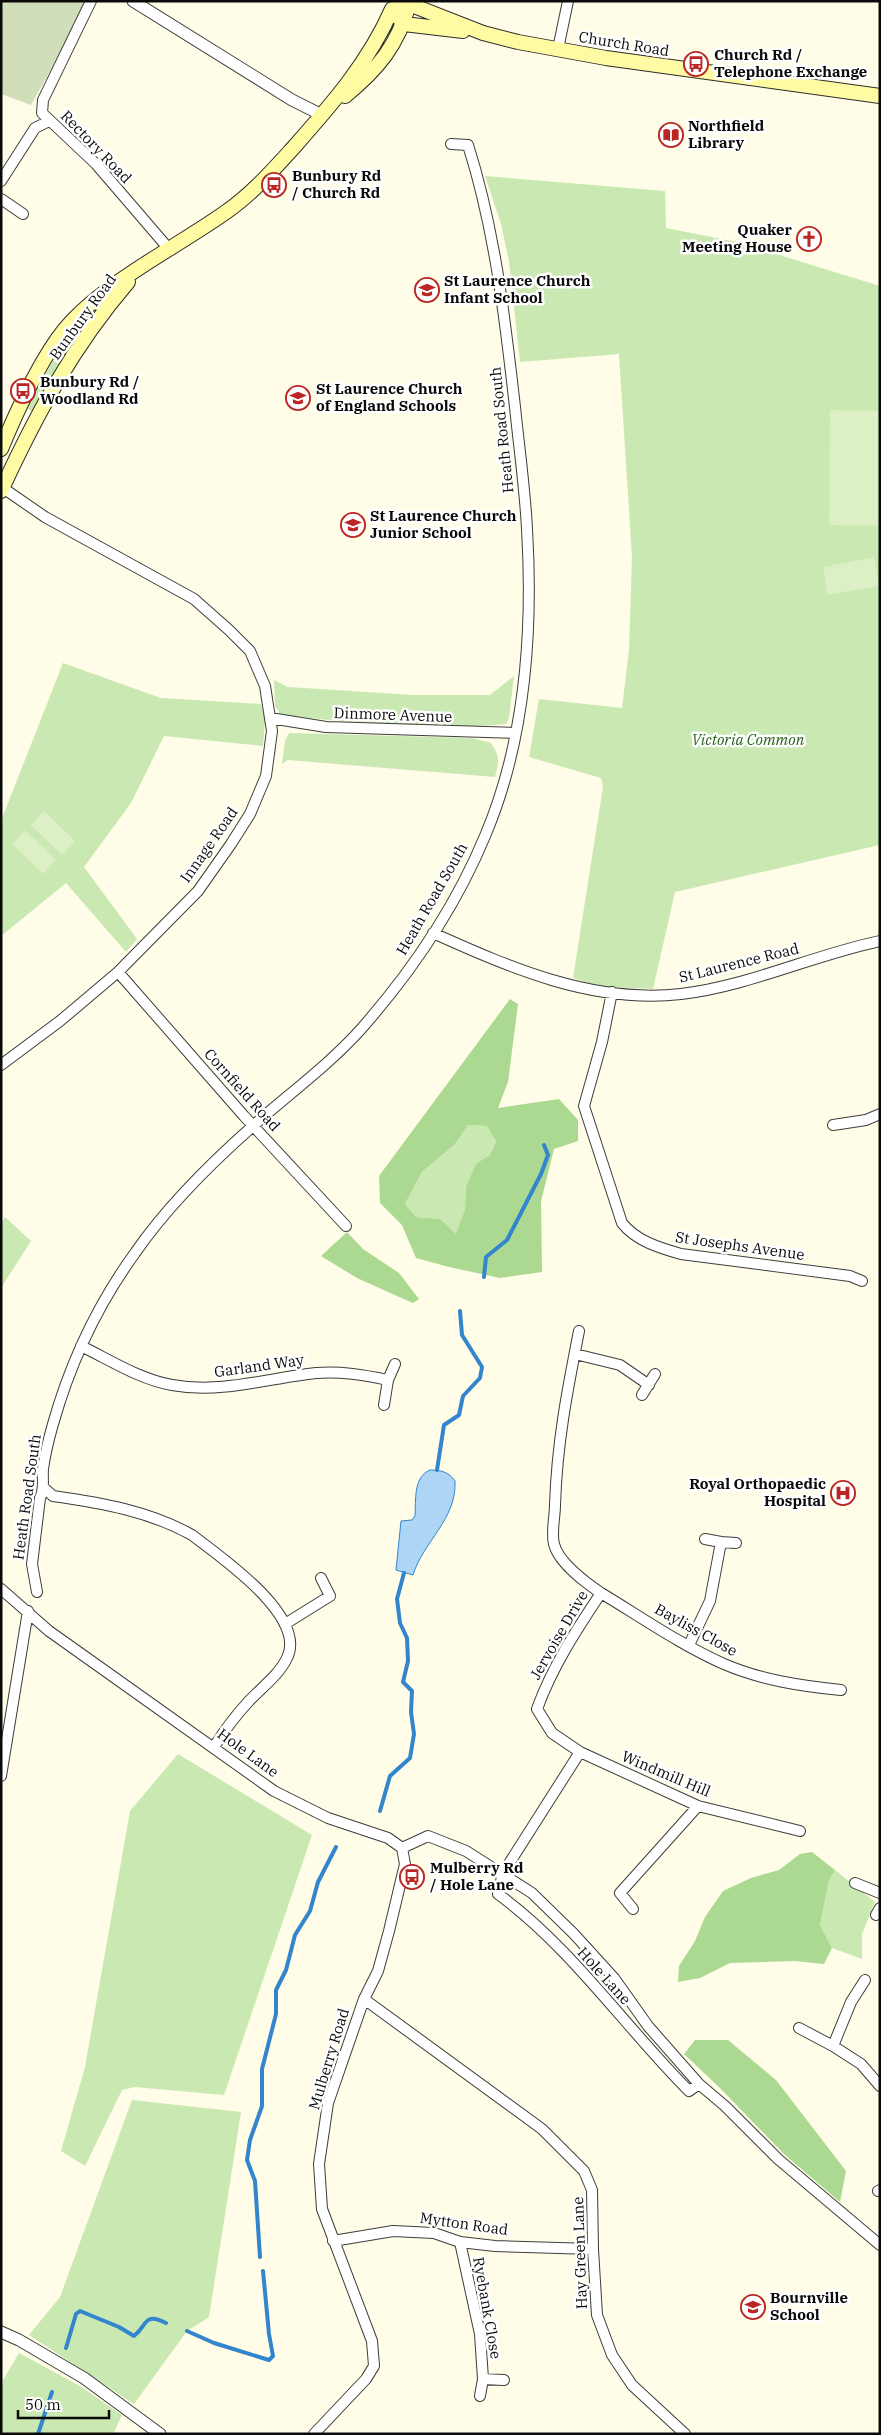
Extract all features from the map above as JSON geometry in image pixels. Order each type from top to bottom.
[{"type":"main road","points":[[322,115],[370,75],[388,53],[404,24],[410,3],[392,5]]},
{"type":"main road","name":"Church Road","points":[[410,3],[483,33]]},
{"type":"main road","points":[[322,115],[359,70],[384,27],[392,5]]},
{"type":"main road","points":[[392,5],[404,24]]},
{"type":"main road","name":"Church Road","points":[[404,24],[483,33],[558,49],[656,65],[880,96]]},
{"type":"main road","name":"Bunbury Road","points":[[1,449],[54,344],[71,323],[90,304],[115,284],[228,211],[252,190],[322,115]]},
{"type":"main road","name":"Bunbury Road","points":[[2,489],[39,415],[76,348],[104,310],[138,270]]},
{"type":"street","name":"Rectory Road","points":[[91,1],[43,100],[42,112],[96,164],[169,249]]},
{"type":"street","points":[[134,1],[292,100],[322,115]]},
{"type":"street","points":[[558,49],[568,1]]},
{"type":"street","points":[[1,181],[35,128],[49,120]]},
{"type":"street","name":"Heath Road South","points":[[37,1592],[32,1564],[40,1498],[44,1488],[43,1469],[53,1424],[81,1346],[134,1254],[169,1209],[253,1125],[360,1030],[413,964],[460,888],[486,835],[503,784],[515,733],[524,676],[528,595],[527,527],[507,337],[492,241],[480,181],[468,145],[451,144]]},
{"type":"street","points":[[1,199],[23,214]]},
{"type":"street","name":"Innage Road","points":[[1,1064],[60,1021],[118,972],[198,891],[232,844],[250,814],[266,776],[272,731],[265,686],[250,651],[229,630],[194,600],[46,517],[2,489]]},
{"type":"street","name":"Dinmore Avenue","points":[[270,718],[326,727],[515,733]]},
{"type":"street","name":"St Laurence Road","points":[[433,933],[527,973],[563,985],[649,995],[682,994],[730,984],[880,941]]},
{"type":"street","name":"Cornfield Road","points":[[118,972],[253,1125],[346,1226]]},
{"type":"street","name":"St Josephs Avenue","points":[[612,992],[602,1042],[584,1106],[622,1222],[630,1234],[664,1249],[682,1254],[850,1276],[862,1281]]},
{"type":"street","points":[[833,1126],[866,1120],[880,1114]]},
{"type":"street","name":"Jervoise Drive","points":[[579,1331],[561,1420],[556,1479],[554,1545],[583,1580],[601,1593],[579,1626],[545,1687],[537,1709],[552,1734],[580,1752]]},
{"type":"street","name":"Garland Way","points":[[81,1346],[149,1378],[173,1386],[235,1387],[318,1373],[360,1374],[388,1380]]},
{"type":"street","points":[[575,1354],[620,1365],[649,1384]]},
{"type":"street","points":[[384,1405],[388,1380],[395,1364]]},
{"type":"street","points":[[642,1395],[655,1374]]},
{"type":"street","points":[[44,1488],[53,1496],[136,1510],[192,1535],[255,1586],[270,1601],[285,1624],[289,1637],[290,1651],[276,1674],[248,1702],[214,1747]]},
{"type":"street","points":[[705,1539],[736,1543]]},
{"type":"street","points":[[689,1645],[710,1601],[721,1542]]},
{"type":"street","points":[[285,1624],[330,1596],[322,1578]]},
{"type":"street","name":"Hole Lane","points":[[1,1589],[49,1631],[126,1688],[214,1747],[274,1791],[328,1818],[388,1838],[402,1848],[428,1836],[466,1851],[503,1872],[532,1892],[614,1978],[648,2026],[699,2084],[736,2117],[778,2159],[880,2245]]},
{"type":"street","name":"Bayliss Close","points":[[601,1593],[724,1664],[753,1675],[799,1686],[841,1690]]},
{"type":"street","points":[[1,1776],[28,1612]]},
{"type":"street","points":[[503,1872],[580,1752]]},
{"type":"street","name":"Windmill Hill","points":[[580,1752],[698,1806],[800,1831]]},
{"type":"street","points":[[633,1909],[620,1893],[698,1806]]},
{"type":"street","name":"Mulberry Road","points":[[314,2434],[366,2379],[374,2366],[375,2353],[372,2341],[322,2208],[319,2164],[328,2103],[364,1999],[378,1971],[389,1930],[405,1864],[402,1848]]},
{"type":"street","name":"Hole Lane","points":[[503,1872],[498,1894],[520,1910],[552,1941],[655,2057],[689,2091],[699,2084]]},
{"type":"street","points":[[855,1883],[880,1892]]},
{"type":"street","points":[[833,2046],[851,2002],[865,1980]]},
{"type":"street","name":"Hay Green Lane","points":[[364,1999],[542,2129],[584,2171],[592,2190],[597,2315],[612,2355],[632,2385],[685,2434]]},
{"type":"street","points":[[799,2028],[833,2046],[861,2064],[873,2081],[880,2086]]},
{"type":"street","name":"Mytton Road","points":[[333,2241],[393,2231],[434,2233],[460,2242],[593,2249]]},
{"type":"street","name":"Ryebank Close","points":[[460,2242],[480,2334],[483,2379],[480,2396]]},
{"type":"street","points":[[1,2332],[19,2340],[84,2378],[160,2434]]},
{"type":"street","name":"Ryebank Close","points":[[483,2379],[504,2380]]},
{"type":"green space","points":[[1,1],[86,1],[81,16],[31,105],[1,94]]},
{"type":"green space","name":"Victoria Common","points":[[485,176],[665,191],[666,228],[737,242],[880,286],[880,845],[675,892],[653,989],[602,987],[573,978],[603,787],[601,778],[529,757],[539,699],[622,708],[629,650],[632,557],[619,354],[520,362],[509,261],[501,224]]},
{"type":"green space","points":[[73,333],[77,335],[33,412],[26,408],[59,351]]},
{"type":"green space","points":[[830,410],[880,411],[880,526],[829,525]]},
{"type":"green space","points":[[874,557],[879,586],[828,595],[823,567]]},
{"type":"green space","points":[[63,663],[161,698],[261,704],[265,720],[263,746],[164,736],[131,803],[84,867],[137,939],[126,952],[66,883],[1,936],[1,821]]},
{"type":"green space","points":[[514,676],[509,718],[506,724],[450,727],[365,723],[281,715],[275,706],[274,680],[288,687],[414,695],[490,695]]},
{"type":"green space","points":[[289,733],[472,738],[491,743],[498,759],[497,767],[495,777],[288,760],[282,764],[285,741]]},
{"type":"green space","points":[[44,811],[75,841],[62,855],[31,825]]},
{"type":"green space","points":[[25,830],[56,860],[43,874],[12,844]]},
{"type":"green space","points":[[510,999],[518,1004],[508,1082],[498,1108],[559,1099],[578,1120],[578,1141],[554,1149],[541,1201],[542,1272],[500,1278],[416,1258],[402,1225],[380,1203],[379,1176]],"holes":[[[468,1125],[487,1126],[496,1141],[490,1155],[476,1164],[466,1187],[465,1209],[456,1234],[440,1219],[416,1217],[405,1204],[422,1172],[455,1144]]]},
{"type":"green space","points":[[468,1125],[487,1126],[496,1140],[490,1155],[466,1187],[465,1209],[456,1235],[440,1219],[416,1217],[405,1204],[422,1172],[455,1144]]},
{"type":"green space","points":[[5,1217],[31,1241],[1,1288],[1,1224]]},
{"type":"green space","points":[[347,1232],[363,1249],[399,1273],[419,1299],[413,1303],[406,1300],[357,1278],[321,1256]]},
{"type":"green space","points":[[178,1754],[312,1835],[224,2095],[135,2087],[122,2090],[85,2166],[61,2151],[85,2067],[130,1811]]},
{"type":"green space","points":[[812,1852],[835,1870],[829,1881],[820,1925],[832,1948],[824,1964],[795,1961],[730,1963],[700,1978],[678,1982],[679,1966],[695,1941],[705,1917],[723,1891],[751,1878],[779,1870],[800,1854]]},
{"type":"green space","points":[[835,1870],[875,1902],[862,1934],[862,1959],[832,1948],[820,1925],[829,1881]]},
{"type":"green space","points":[[695,2040],[728,2040],[776,2080],[846,2171],[840,2202],[784,2154],[684,2054]]},
{"type":"green space","points":[[132,2100],[241,2112],[209,2317],[187,2331],[134,2404],[29,2335],[60,2297]]},
{"type":"green space","points":[[19,2353],[80,2386],[122,2415],[113,2434],[1,2434],[1,2384]]},
{"type":"water","points":[[430,1470],[444,1472],[453,1478],[455,1481],[454,1495],[445,1519],[424,1552],[413,1575],[396,1570],[401,1521],[412,1520],[415,1516],[416,1490],[421,1478]]},
{"type":"waterway","points":[[484,1277],[486,1257],[507,1240],[541,1174],[548,1155],[544,1145]]},
{"type":"waterway","points":[[437,1470],[444,1425],[459,1415],[463,1396],[480,1378],[482,1367],[462,1335],[460,1311]]},
{"type":"waterway","points":[[380,1811],[390,1776],[410,1758],[414,1734],[411,1712],[412,1691],[403,1682],[408,1661],[407,1638],[400,1623],[397,1599],[404,1573]]},
{"type":"waterway","points":[[260,2257],[255,2181],[247,2160],[250,2140],[262,2106],[262,2069],[276,2014],[276,1990],[286,1970],[295,1935],[310,1911],[318,1882],[336,1847]]},
{"type":"waterway","points":[[187,2331],[214,2343],[269,2360],[273,2356],[263,2271]]},
{"type":"waterway","points":[[66,2348],[76,2314],[80,2311],[119,2327],[134,2336],[149,2319],[166,2323]]},
{"type":"waterway","points":[[38,2434],[52,2392]]},
{"type":"place","name":"Church Rd / Telephone Exchange","points":[[696,64]]},
{"type":"place","name":"Northfield Library","points":[[671,135]]},
{"type":"place","name":"Bunbury Rd / Church Rd","points":[[274,185]]},
{"type":"place","name":"Quaker Meeting House","points":[[809,239]]},
{"type":"place","name":"St Laurence Church Infant School","points":[[427,290]]},
{"type":"place","name":"Bunbury Rd / Woodland Rd","points":[[23,391]]},
{"type":"place","name":"St Laurence Church of England Schools","points":[[298,398]]},
{"type":"place","name":"St Laurence Church Junior School","points":[[353,525]]},
{"type":"place","name":"Royal Orthopaedic Hospital","points":[[843,1493]]},
{"type":"place","name":"Mulberry Rd / Hole Lane","points":[[412,1877]]},
{"type":"place","name":"Bournville School","points":[[753,2307]]}]
